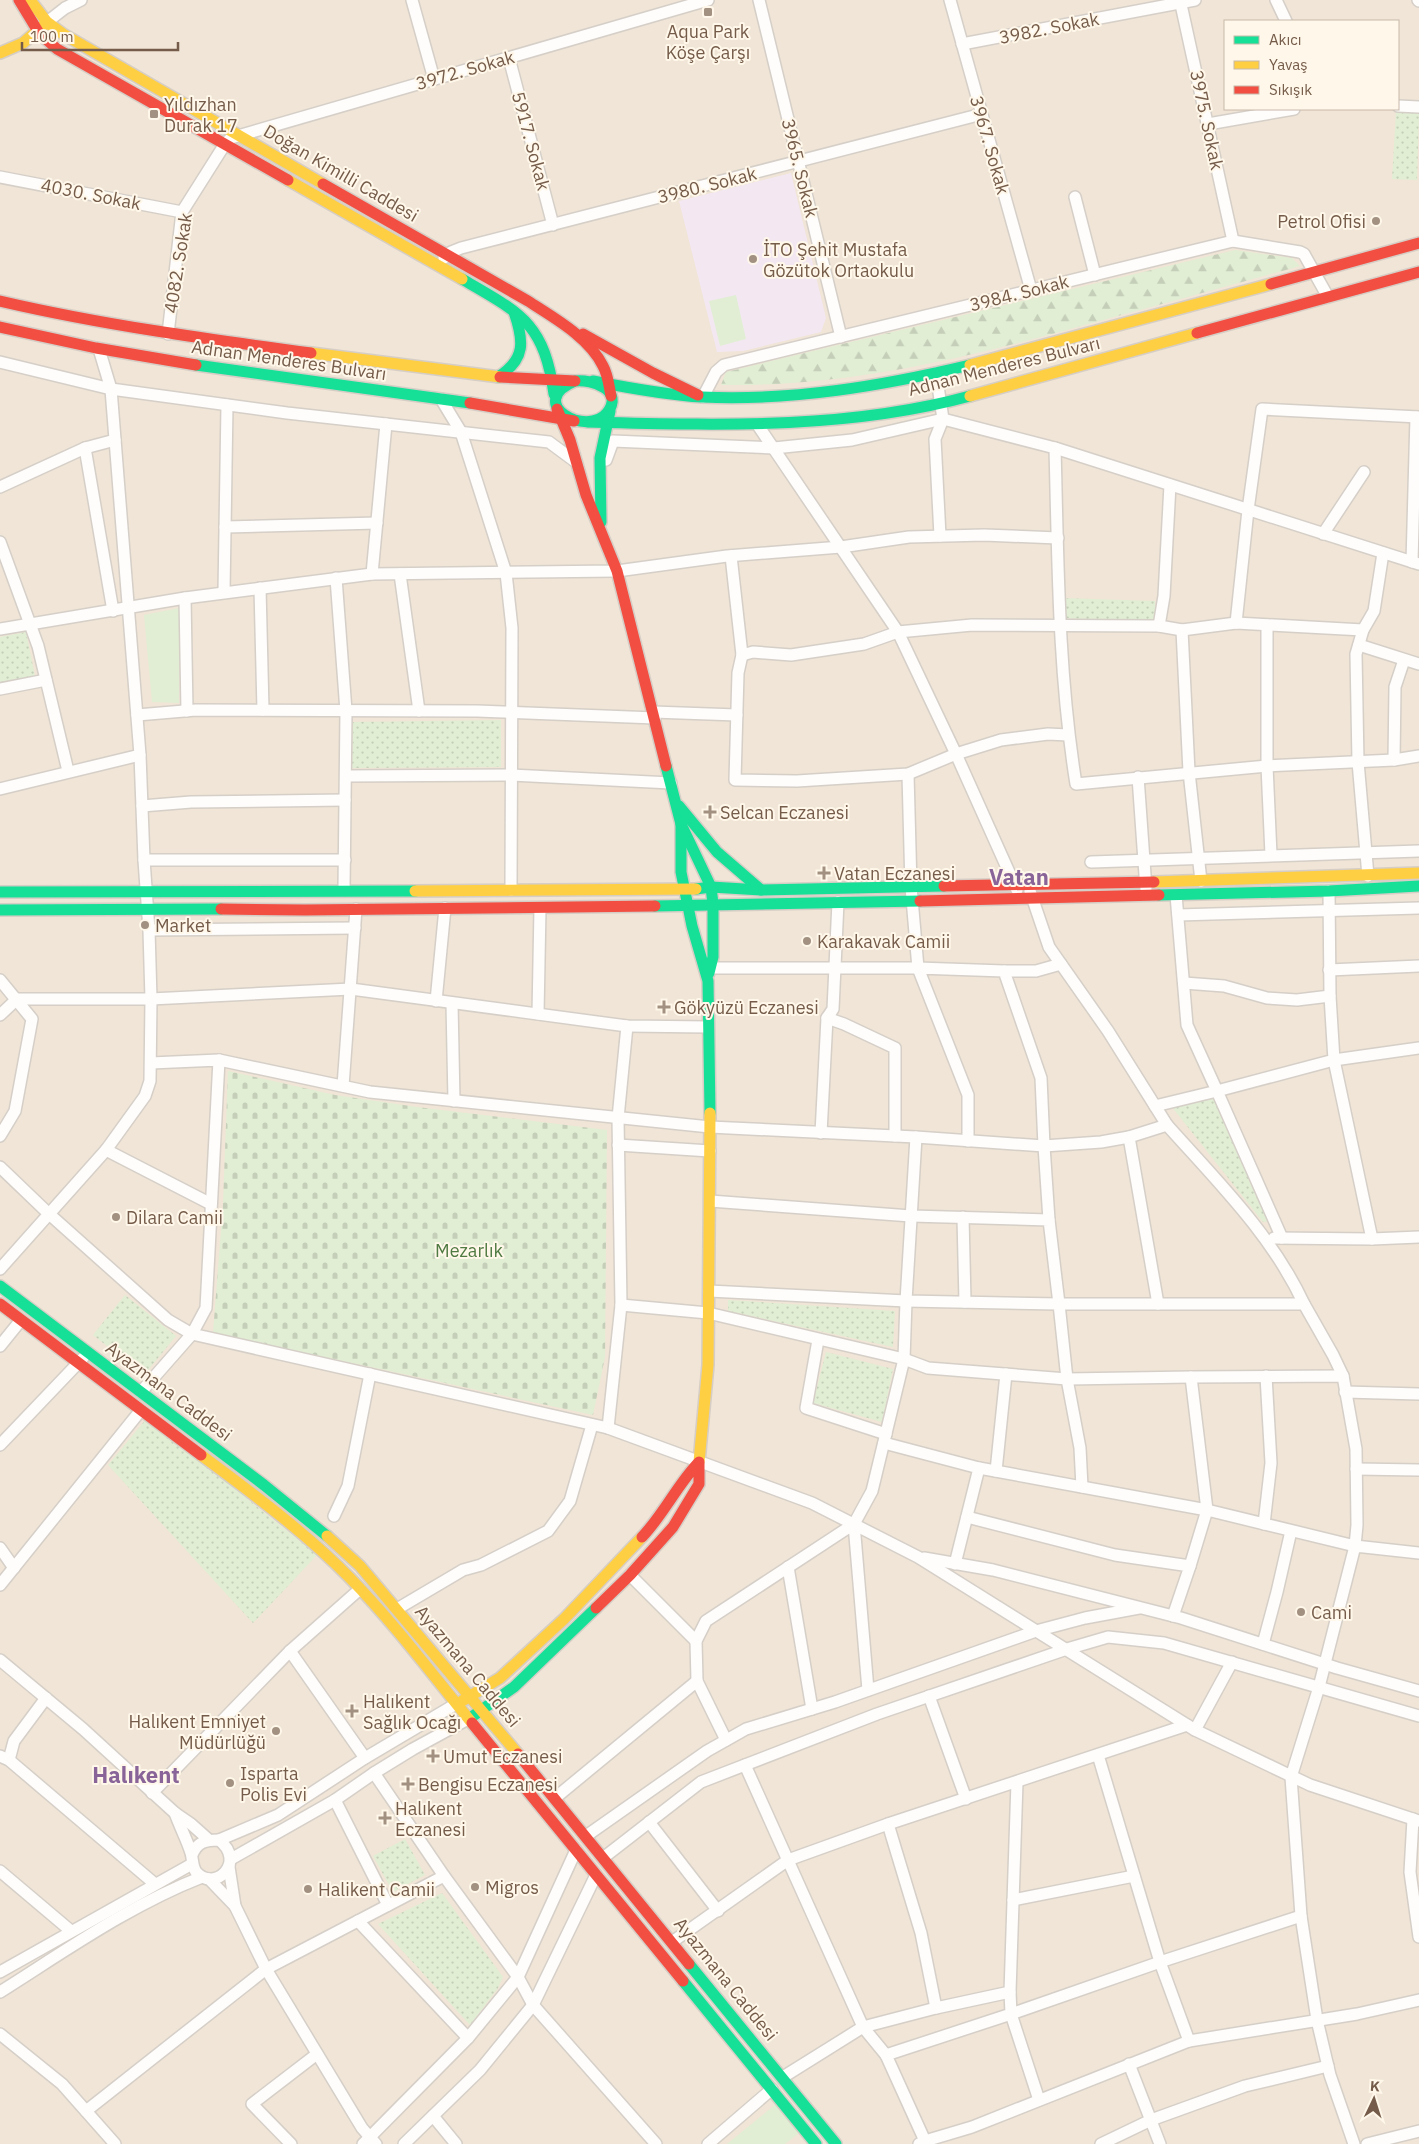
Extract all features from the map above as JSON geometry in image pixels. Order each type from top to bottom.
[{"type":"main road","name":"Doğan Kimilli Caddesi","points":[[18,0],[36,32],[57,49],[437,264],[514,310],[534,331],[550,365],[558,409],[586,495],[617,572],[681,824]]},
{"type":"main road","name":"Doğan Kimilli Caddesi","points":[[30,0],[47,22],[64,34],[553,318],[572,332],[598,358],[606,372],[611,401]]},
{"type":"main road","points":[[0,53],[23,42],[47,22]]},
{"type":"main road","name":"Adnan Menderes Bulvarı","points":[[593,381],[702,396],[779,396],[838,390],[936,373],[1001,358],[1419,243]]},
{"type":"main road","name":"Adnan Menderes Bulvarı","points":[[588,422],[757,424],[826,420],[941,403],[1419,272]]},
{"type":"main road","name":"Adnan Menderes Bulvarı","points":[[0,301],[60,315],[168,334],[498,377],[574,381]]},
{"type":"main road","points":[[498,377],[513,366],[521,351],[520,328],[514,310]]},
{"type":"main road","points":[[553,318],[652,373],[702,396]]},
{"type":"main road","name":"Adnan Menderes Bulvarı","points":[[0,327],[99,349],[166,360],[441,399],[558,409]]},
{"type":"main road","points":[[600,530],[600,458],[611,401],[603,386],[593,381],[574,381],[558,389],[558,409],[574,420],[588,422],[605,415],[611,401]]},
{"type":"main road","points":[[675,800],[717,852],[761,890]]},
{"type":"main road","points":[[468,1719],[483,1711],[514,1687],[630,1575],[673,1527],[699,1484],[708,1365],[710,1127],[708,981],[713,957],[713,904],[711,888],[681,824]]},
{"type":"main road","points":[[681,824],[681,872],[684,890],[708,981]]},
{"type":"main road","points":[[0,892],[684,890],[711,888],[761,890],[1201,881],[1419,873]]},
{"type":"main road","points":[[0,910],[688,906],[1147,896],[1329,891],[1419,886]]},
{"type":"main road","name":"Ayazmana Caddesi","points":[[0,1286],[316,1525],[360,1566],[555,1798],[836,2144]]},
{"type":"main road","name":"Ayazmana Caddesi","points":[[0,1304],[156,1421],[330,1557],[360,1589],[456,1704],[816,2144]]},
{"type":"main road","points":[[156,1421],[165,1410]]},
{"type":"main road","points":[[456,1704],[508,1672],[564,1619],[658,1520],[687,1475],[700,1462]]},
{"type":"street","points":[[47,22],[65,8],[81,0]]},
{"type":"street","points":[[412,0],[434,79]]},
{"type":"street","name":"3972. Sokak","points":[[225,144],[231,138],[239,135],[708,0]]},
{"type":"street","name":"3965. Sokak","points":[[759,0],[841,337]]},
{"type":"street","name":"3967. Sokak","points":[[950,0],[1031,290]]},
{"type":"street","name":"3982. Sokak","points":[[962,44],[1181,1],[1195,0]]},
{"type":"street","points":[[1276,0],[1286,20]]},
{"type":"street","name":"3975. Sokak","points":[[1181,1],[1233,241]]},
{"type":"street","name":"5917. Sokak","points":[[508,58],[553,225]]},
{"type":"street","points":[[1399,106],[1419,107]]},
{"type":"street","points":[[1208,124],[1288,110]]},
{"type":"street","name":"3980. Sokak","points":[[437,264],[447,255],[461,248],[982,114]]},
{"type":"street","name":"4082. Sokak","points":[[168,334],[182,212],[225,144]]},
{"type":"street","name":"4030. Sokak","points":[[0,177],[182,212]]},
{"type":"street","points":[[1075,197],[1094,275]]},
{"type":"street","name":"3984. Sokak","points":[[702,396],[720,367],[1233,241],[1304,254],[1328,297]]},
{"type":"street","points":[[0,1269],[106,1150],[145,1096],[150,1081],[151,999],[149,930],[140,755],[111,389],[99,349]]},
{"type":"street","points":[[0,362],[111,389],[227,405],[549,442],[576,462]]},
{"type":"street","points":[[936,373],[944,419],[935,439],[940,536]]},
{"type":"street","points":[[441,399],[461,432],[506,573],[512,628],[511,890]]},
{"type":"street","points":[[224,592],[227,405]]},
{"type":"street","points":[[600,478],[613,440],[774,448],[852,440],[944,419],[1055,448],[1170,485],[1248,510],[1323,534],[1416,563],[1418,417],[1262,409],[1248,510],[1236,623]]},
{"type":"street","points":[[372,574],[386,424]]},
{"type":"street","points":[[757,424],[898,632],[1016,885],[1019,899]]},
{"type":"street","points":[[0,487],[85,448],[115,440]]},
{"type":"street","points":[[85,448],[113,611]]},
{"type":"street","points":[[1055,448],[1059,625],[1068,734],[1076,784],[1189,772],[1394,760],[1419,756]]},
{"type":"street","points":[[1323,534],[1364,472]]},
{"type":"street","points":[[1159,626],[1164,596],[1170,485]]},
{"type":"street","points":[[225,526],[377,523]]},
{"type":"street","points":[[0,629],[224,592],[372,574],[617,572],[731,556],[841,547],[909,537],[984,535],[1058,538]]},
{"type":"street","points":[[0,542],[38,646],[68,772]]},
{"type":"street","points":[[1368,876],[1358,762],[1356,654],[1363,630],[1374,610],[1383,553]]},
{"type":"street","points":[[731,556],[742,655],[738,672],[735,780],[797,782],[908,774],[956,754],[1001,740],[1048,734],[1068,734]]},
{"type":"street","points":[[400,574],[419,711]]},
{"type":"street","points":[[336,578],[346,711],[344,890]]},
{"type":"street","points":[[260,588],[263,710]]},
{"type":"street","points":[[184,598],[187,711]]},
{"type":"street","points":[[742,655],[753,652],[791,655],[864,644],[898,632],[972,625],[1159,626],[1182,630],[1236,623],[1363,630]]},
{"type":"street","points":[[1267,625],[1267,766],[1271,855]]},
{"type":"street","points":[[1182,630],[1189,772],[1201,881]]},
{"type":"street","points":[[1359,645],[1419,664]]},
{"type":"street","points":[[1394,760],[1395,687],[1404,660]]},
{"type":"street","points":[[0,689],[46,680]]},
{"type":"street","points":[[137,715],[187,711],[263,710],[737,715]]},
{"type":"street","points":[[0,788],[140,755]]},
{"type":"street","points":[[908,774],[911,887],[918,968],[968,1095],[968,1141]]},
{"type":"street","points":[[346,776],[511,775],[671,782]]},
{"type":"street","points":[[1138,777],[1147,896]]},
{"type":"street","points":[[142,806],[191,802],[345,800]]},
{"type":"street","points":[[1091,862],[1419,850]]},
{"type":"street","points":[[144,860],[345,860]]},
{"type":"street","points":[[1029,885],[1031,898],[1049,946],[1108,1031],[1167,1125],[1250,1218],[1292,1277],[1342,1376],[1356,1450],[1357,1525],[1355,1546],[1319,1687],[1291,1776],[1301,1916],[1317,2020],[1328,2066],[1354,2144]]},
{"type":"street","points":[[1329,891],[1329,970],[1334,1060],[1372,1239]]},
{"type":"street","points":[[1176,895],[1187,1025],[1282,1238]]},
{"type":"street","points":[[821,1133],[827,1018],[833,1010],[838,902]]},
{"type":"street","points":[[436,1001],[444,908]]},
{"type":"street","points":[[538,1014],[540,908]]},
{"type":"street","points":[[1178,915],[1419,908]]},
{"type":"street","points":[[343,1086],[356,909]]},
{"type":"street","points":[[149,930],[355,928]]},
{"type":"street","points":[[710,968],[918,968],[1036,971],[1061,964]]},
{"type":"street","points":[[1329,970],[1419,966]]},
{"type":"street","points":[[1004,971],[1041,1078],[1049,1220],[1067,1379],[1080,1448],[1082,1487]]},
{"type":"street","points":[[0,980],[32,1019],[15,1110],[0,1136]]},
{"type":"street","points":[[1184,983],[1224,986],[1267,998],[1297,1000],[1330,996]]},
{"type":"street","points":[[0,1016],[17,999],[151,999],[351,989],[627,1026],[708,1027]]},
{"type":"street","points":[[452,1003],[454,1101]]},
{"type":"street","points":[[827,1018],[895,1048],[895,1136]]},
{"type":"street","points":[[608,1428],[621,1305],[618,1118],[627,1026]]},
{"type":"street","points":[[1155,1106],[1334,1060],[1419,1048]]},
{"type":"street","points":[[151,1063],[219,1060],[370,1092],[710,1127],[916,1137],[1044,1146],[1101,1142],[1129,1137],[1167,1125]]},
{"type":"street","points":[[141,1392],[192,1334],[206,1308],[219,1060]]},
{"type":"street","points":[[726,1740],[697,1681],[696,1641],[706,1621],[854,1524],[872,1491],[904,1359],[916,1137]]},
{"type":"street","points":[[1129,1137],[1158,1304]]},
{"type":"street","points":[[618,1146],[710,1151]]},
{"type":"street","points":[[106,1150],[211,1204]]},
{"type":"street","points":[[0,1167],[48,1214],[168,1320],[192,1334],[608,1428],[812,1502],[918,1557],[1191,1728],[1310,1785],[1416,1820],[1410,1872],[1419,1937]]},
{"type":"street","points":[[710,1201],[911,1216],[1049,1220]]},
{"type":"street","points":[[963,1217],[965,1302]]},
{"type":"street","points":[[1264,1238],[1372,1239],[1419,1237]]},
{"type":"street","points":[[708,1291],[906,1301],[1059,1304],[1304,1304]]},
{"type":"street","points":[[621,1305],[708,1313],[904,1359],[928,1368],[1067,1379],[1342,1376]]},
{"type":"street","points":[[0,1346],[21,1320]]},
{"type":"street","points":[[818,1340],[806,1408],[885,1439],[979,1468],[1207,1510],[1355,1546],[1419,1554]]},
{"type":"street","points":[[0,1445],[79,1364],[87,1351]]},
{"type":"street","points":[[334,1516],[348,1486],[370,1374]]},
{"type":"street","points":[[996,1471],[1006,1374]]},
{"type":"street","points":[[1264,1524],[1271,1463],[1266,1376]]},
{"type":"street","points":[[1173,1616],[1207,1510],[1191,1377]]},
{"type":"street","points":[[1345,1392],[1419,1394]]},
{"type":"street","points":[[0,1586],[140,1410]]},
{"type":"street","points":[[397,1609],[463,1570],[482,1565],[548,1531],[570,1501],[592,1425]]},
{"type":"street","points":[[955,1564],[979,1468]]},
{"type":"street","points":[[1356,1469],[1419,1470]]},
{"type":"street","points":[[967,1517],[1115,1555],[1190,1566]]},
{"type":"street","points":[[854,1524],[868,1690]]},
{"type":"street","points":[[1263,1644],[1291,1531]]},
{"type":"street","points":[[0,1548],[14,1568]]},
{"type":"street","points":[[918,1557],[994,1570],[1173,1616],[1324,1664],[1419,1691]]},
{"type":"street","points":[[788,1567],[812,1709]]},
{"type":"street","points":[[630,1575],[696,1641]]},
{"type":"street","points":[[152,1793],[290,1650],[360,1589]]},
{"type":"street","points":[[586,1836],[707,1751],[746,1729],[812,1709],[1036,1631],[1085,1618],[1139,1608]]},
{"type":"street","points":[[603,1858],[701,1782],[878,1714],[1067,1649],[1108,1637],[1164,1643],[1419,1716]]},
{"type":"street","points":[[290,1650],[365,1758]]},
{"type":"street","points":[[0,1660],[46,1698],[175,1813],[229,1851],[235,1906],[266,1969],[369,2142],[468,2038],[518,1977],[576,1850]]},
{"type":"street","points":[[672,1942],[788,1860],[888,1824],[1098,1755],[1191,1728],[1232,1662]]},
{"type":"street","points":[[555,1798],[697,1681]]},
{"type":"street","points":[[929,1696],[966,1799]]},
{"type":"street","points":[[46,1698],[14,1740],[5,1758],[155,1884]]},
{"type":"street","points":[[0,1972],[155,1884],[192,1860],[195,1848],[201,1842],[214,1840],[278,1815],[365,1758],[456,1704]]},
{"type":"street","points":[[0,1992],[77,1943],[165,1892],[206,1878],[218,1878],[224,1874],[230,1863],[335,1800],[374,1773],[468,1719]]},
{"type":"street","points":[[1098,1755],[1160,1962],[1189,2041]]},
{"type":"street","points":[[745,1765],[863,2027],[886,2055],[922,2143],[972,2127],[1189,2041],[1317,2020],[1419,2000]]},
{"type":"street","points":[[374,1773],[444,1876],[518,1977],[533,2005],[656,2144]]},
{"type":"street","points":[[1017,1782],[1010,1992],[1011,2014],[1039,2100]]},
{"type":"street","points":[[335,1800],[388,1905]]},
{"type":"street","points":[[175,1813],[196,1871],[235,1906]]},
{"type":"street","points":[[649,1822],[718,1910]]},
{"type":"street","points":[[888,1824],[921,1932],[936,2008]]},
{"type":"street","points":[[0,1870],[71,1931]]},
{"type":"street","points":[[404,2144],[480,2070],[533,2005],[596,1875]]},
{"type":"street","points":[[86,2112],[266,1969],[444,1876]]},
{"type":"street","points":[[1013,1900],[1134,1876]]},
{"type":"street","points":[[886,2055],[1301,1916]]},
{"type":"street","points":[[358,1921],[468,2038]]},
{"type":"street","points":[[783,2077],[863,2027],[936,2008],[1010,1992]]},
{"type":"street","points":[[0,2034],[62,2084],[115,2144]]},
{"type":"street","points":[[291,2144],[252,2104],[317,2054]]},
{"type":"street","points":[[1129,2064],[1160,2144]]},
{"type":"street","points":[[1101,2144],[1151,2120],[1245,2086],[1328,2066]]},
{"type":"street","points":[[708,2144],[772,2089]]},
{"type":"street","points":[[433,2116],[456,2144]]},
{"type":"street","points":[[1368,2144],[1419,2130]]},
{"type":"shaded area","points":[[0,0],[1419,0],[1419,2144],[0,2144]]},
{"type":"shaded area","name":"İTO Şehit Mustafa Gözütok Ortaokulu","points":[[791,173],[826,318],[821,332],[743,351],[717,352],[679,201]]},
{"type":"green space","points":[[1396,111],[1419,113],[1417,180],[1392,179]]},
{"type":"green space","points":[[1235,250],[1292,258],[1300,266],[1046,336],[908,368],[815,381],[721,385],[726,372]]},
{"type":"green space","points":[[736,295],[746,339],[720,346],[709,301]]},
{"type":"green space","points":[[1061,598],[1155,601],[1155,622],[1061,618]]},
{"type":"green space","points":[[179,608],[179,703],[152,702],[144,615]]},
{"type":"green space","points":[[26,632],[35,676],[0,683],[0,637]]},
{"type":"green space","points":[[501,720],[501,767],[352,768],[353,722]]},
{"type":"green space","name":"Mezarlık","points":[[228,1071],[335,1095],[607,1130],[605,1357],[593,1415],[213,1333],[223,1204]]},
{"type":"green space","points":[[1215,1096],[1270,1221],[1263,1222],[1172,1107]]},
{"type":"green space","points":[[125,1295],[176,1336],[144,1375],[93,1335]]},
{"type":"green space","points":[[728,1300],[895,1311],[893,1347],[728,1311]]},
{"type":"green space","points":[[826,1352],[893,1369],[882,1422],[813,1403]]},
{"type":"green space","points":[[147,1418],[317,1555],[253,1623],[108,1465]]},
{"type":"green space","points":[[405,1839],[425,1875],[393,1892],[373,1856]]},
{"type":"green space","points":[[442,1893],[503,1977],[498,1988],[470,2025],[378,1924]]},
{"type":"green space","points":[[776,2104],[799,2133],[785,2144],[727,2144]]},
{"type":"traffic: fast","points":[[462,279],[514,311],[526,322],[544,350],[554,394]]},
{"type":"traffic: fast","points":[[498,377],[514,363],[520,349],[520,332],[514,312]]},
{"type":"traffic: fast","points":[[196,365],[470,403]]},
{"type":"traffic: fast","points":[[593,381],[688,396],[770,397],[871,385],[970,365]]},
{"type":"traffic: fast","points":[[575,381],[597,384],[609,392],[612,398],[611,405],[607,413],[598,420],[586,422],[575,420],[564,415],[557,407],[556,399],[561,390],[575,381]]},
{"type":"traffic: fast","points":[[588,422],[732,424],[828,420],[876,415],[970,396]]},
{"type":"traffic: fast","points":[[601,522],[600,458],[610,411]]},
{"type":"traffic: fast","points":[[666,766],[681,824],[711,887],[713,904],[713,957],[709,973]]},
{"type":"traffic: fast","points":[[679,806],[717,852],[761,890]]},
{"type":"traffic: fast","points":[[681,824],[681,872],[692,926],[708,981],[710,1113]]},
{"type":"traffic: fast","points":[[696,889],[711,887],[761,890],[944,886]]},
{"type":"traffic: fast","points":[[1159,895],[1329,891],[1419,886]]},
{"type":"traffic: fast","points":[[0,892],[415,891]]},
{"type":"traffic: fast","points":[[655,906],[920,901]]},
{"type":"traffic: fast","points":[[0,910],[221,909]]},
{"type":"traffic: fast","points":[[0,1286],[264,1485],[327,1536]]},
{"type":"traffic: fast","points":[[473,1716],[514,1687],[596,1608]]},
{"type":"traffic: fast","points":[[689,1964],[836,2144]]},
{"type":"traffic: fast","points":[[683,1981],[816,2144]]},
{"type":"traffic: slow","points":[[30,0],[47,22],[63,34],[323,184]]},
{"type":"traffic: slow","points":[[0,53],[23,43],[44,25]]},
{"type":"traffic: slow","points":[[288,180],[462,279]]},
{"type":"traffic: slow","points":[[970,365],[1271,284]]},
{"type":"traffic: slow","points":[[970,396],[1197,333]]},
{"type":"traffic: slow","points":[[311,353],[500,377]]},
{"type":"traffic: slow","points":[[1154,882],[1419,873]]},
{"type":"traffic: slow","points":[[415,891],[696,889]]},
{"type":"traffic: slow","points":[[699,1462],[708,1365],[710,1113]]},
{"type":"traffic: slow","points":[[201,1455],[259,1498],[333,1561],[397,1631],[472,1723]]},
{"type":"traffic: slow","points":[[327,1536],[360,1566],[518,1754]]},
{"type":"traffic: slow","points":[[462,1701],[500,1678],[564,1619],[642,1537]]},
{"type":"traffic: jam","points":[[19,0],[39,33],[57,49],[288,180]]},
{"type":"traffic: jam","points":[[323,184],[528,301],[570,329],[597,356],[606,373],[611,396]]},
{"type":"traffic: jam","points":[[1271,284],[1419,243]]},
{"type":"traffic: jam","points":[[1197,333],[1419,272]]},
{"type":"traffic: jam","points":[[0,301],[116,324],[311,353]]},
{"type":"traffic: jam","points":[[0,327],[96,348],[196,365]]},
{"type":"traffic: jam","points":[[583,334],[653,373],[698,395]]},
{"type":"traffic: jam","points":[[500,377],[575,381]]},
{"type":"traffic: jam","points":[[470,403],[574,421]]},
{"type":"traffic: jam","points":[[557,409],[570,440],[586,495],[617,571],[666,766]]},
{"type":"traffic: jam","points":[[944,886],[1154,882]]},
{"type":"traffic: jam","points":[[920,901],[1159,895]]},
{"type":"traffic: jam","points":[[221,909],[305,910],[655,906]]},
{"type":"traffic: jam","points":[[0,1304],[201,1455]]},
{"type":"traffic: jam","points":[[596,1608],[630,1575],[673,1527],[699,1484],[699,1462],[642,1537]]},
{"type":"traffic: jam","points":[[472,1723],[683,1981]]},
{"type":"traffic: jam","points":[[518,1754],[689,1964]]},
{"type":"place","name":"Aqua Park Köşe Çarşı","points":[[708,12]]},
{"type":"place","name":"Yıldızhan Durak 17","points":[[154,114]]},
{"type":"place","name":"Petrol Ofisi","points":[[1376,221]]},
{"type":"place","name":"İTO Şehit Mustafa Gözütok Ortaokulu","points":[[753,259]]},
{"type":"place","name":"Selcan Eczanesi","points":[[710,812]]},
{"type":"place","name":"Vatan Eczanesi","points":[[824,873]]},
{"type":"place","name":"Market","points":[[145,925]]},
{"type":"place","name":"Karakavak Camii","points":[[807,941]]},
{"type":"place","name":"Gökyüzü Eczanesi","points":[[664,1007]]},
{"type":"place","name":"Dilara Camii","points":[[116,1217]]},
{"type":"place","name":"Cami","points":[[1301,1612]]},
{"type":"place","name":"Halıkent Sağlık Ocağı","points":[[352,1711]]},
{"type":"place","name":"Halıkent Emniyet Müdürlüğü","points":[[276,1731]]},
{"type":"place","name":"Umut Eczanesi","points":[[433,1756]]},
{"type":"place","name":"Isparta Polis Evi","points":[[230,1783]]},
{"type":"place","name":"Bengisu Eczanesi","points":[[408,1784]]},
{"type":"place","name":"Halıkent Eczanesi","points":[[385,1818]]},
{"type":"place","name":"Migros","points":[[475,1887]]},
{"type":"place","name":"Halikent Camii","points":[[308,1889]]},
{"type":"district","name":"Vatan","points":[[1019,876]]},
{"type":"district","name":"Halıkent","points":[[136,1774]]}]
